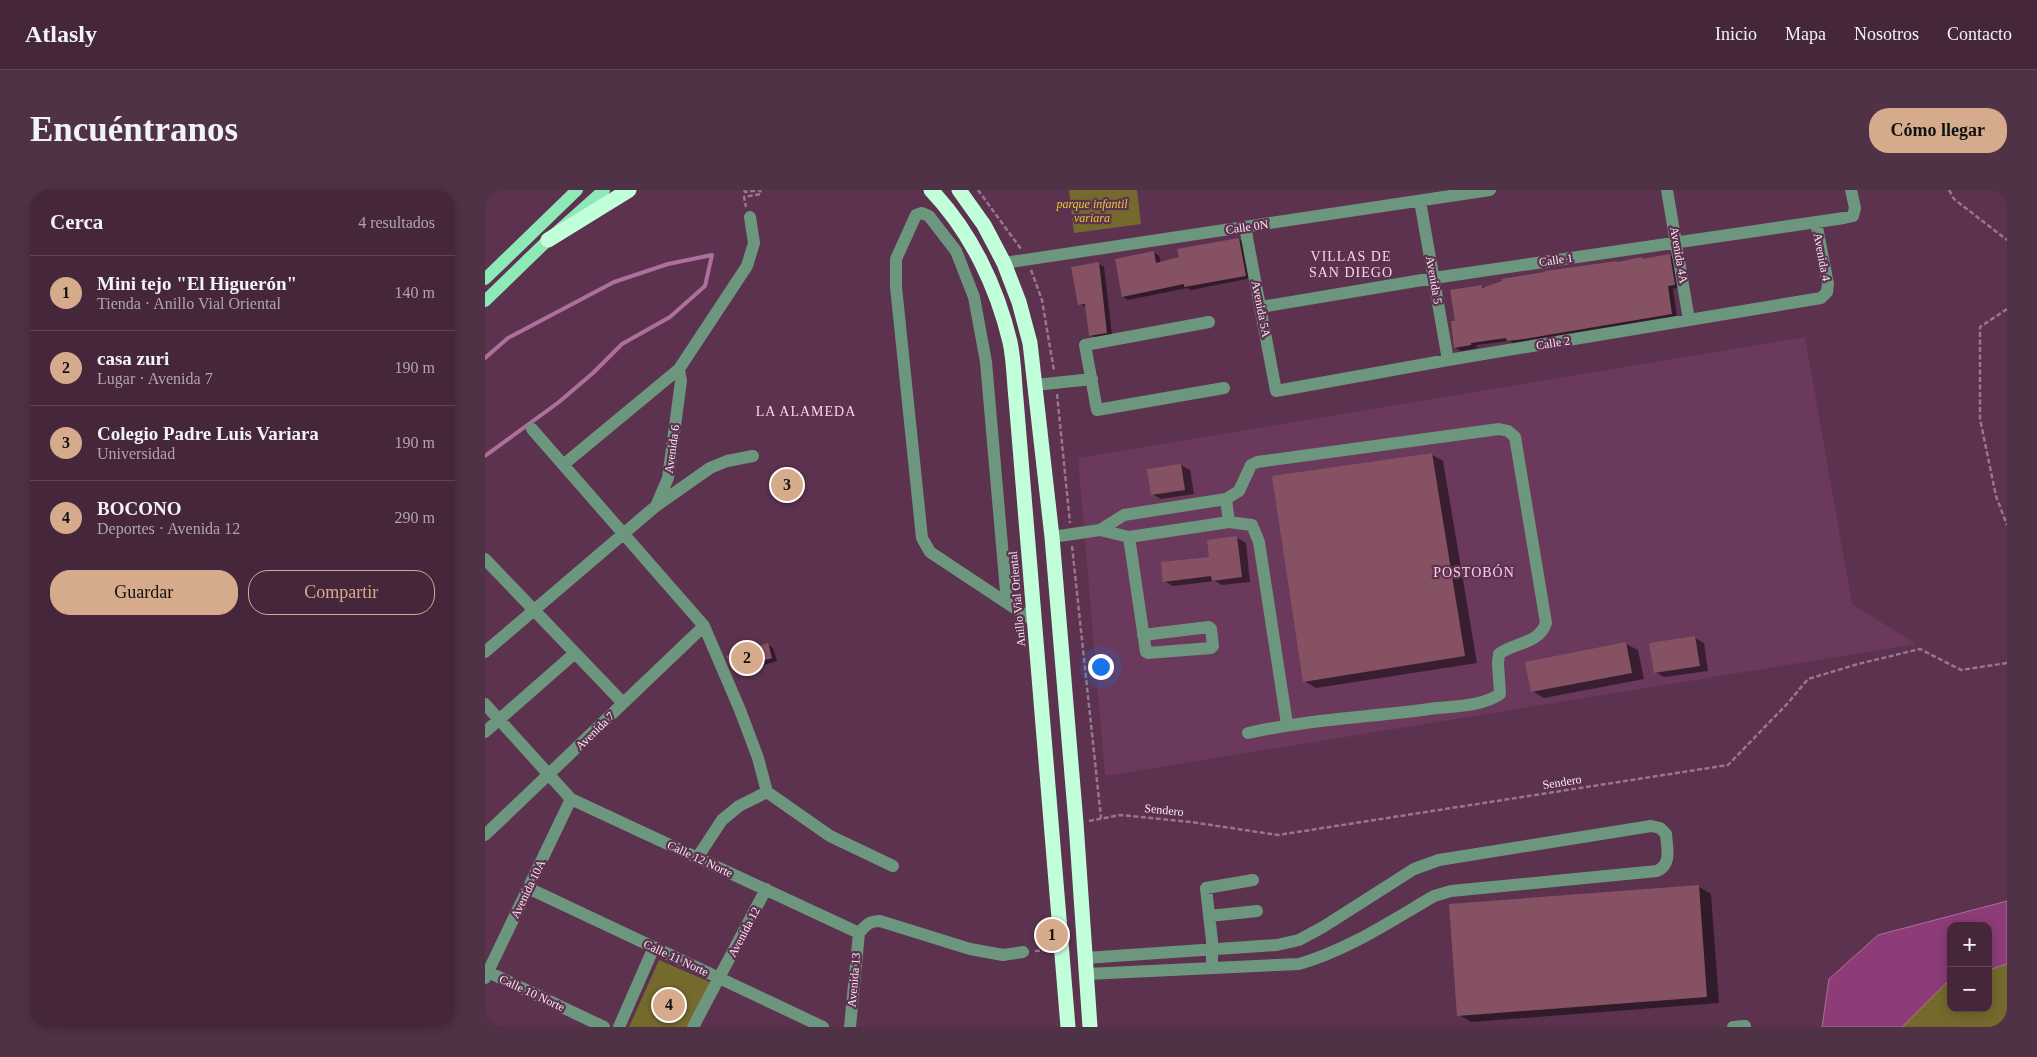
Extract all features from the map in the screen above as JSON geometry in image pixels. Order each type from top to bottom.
[{"type":"highway","points":[[549,240],[629,190]]},
{"type":"highway","points":[[959,190],[984,225],[1004,263],[1019,302],[1030,343],[1052,537],[1076,823],[1090,1027]]},
{"type":"highway","name":"Anillo Vial Oriental","points":[[932,191],[969,239],[994,289],[1010,343],[1068,1027]]},
{"type":"main road","points":[[485,279],[577,190]]},
{"type":"main road","points":[[485,301],[604,190]]},
{"type":"street","name":"Calle 0N","points":[[1004,263],[1489,190]]},
{"type":"street","name":"Avenida 4A","points":[[1667,190],[1689,320]]},
{"type":"street","name":"Calle 1","points":[[1261,307],[1434,278],[1853,216],[1855,208],[1851,190]]},
{"type":"street","name":"Avenida 5","points":[[1420,201],[1448,360]]},
{"type":"street","points":[[1007,603],[986,362],[974,297],[956,251],[929,216],[922,213],[916,215],[896,259],[896,287],[922,538],[930,552],[1034,621]]},
{"type":"street","points":[[563,465],[679,369],[747,266],[754,243],[750,217]]},
{"type":"street","name":"Avenida 4","points":[[1816,222],[1828,284],[1827,292]]},
{"type":"street","name":"Avenida 5A","points":[[1245,227],[1276,391]]},
{"type":"street","name":"Calle 2","points":[[1276,391],[1448,360],[1821,298],[1827,292]]},
{"type":"street","points":[[1209,322],[1085,345],[1097,410],[1224,388]]},
{"type":"street","name":"Avenida 6","points":[[485,652],[656,506],[668,478],[681,381],[679,369]]},
{"type":"street","points":[[1035,385],[1091,379]]},
{"type":"street","points":[[532,429],[704,626],[740,710],[758,758],[767,792],[830,836],[893,866]]},
{"type":"street","points":[[1100,530],[1125,515],[1226,499],[1239,491],[1251,465],[1257,462],[1499,429],[1508,430],[1515,438],[1546,623],[1543,632],[1536,638],[1508,647],[1499,654],[1500,694],[1489,701],[1421,711],[1287,724],[1248,733]]},
{"type":"street","points":[[656,506],[710,468],[727,461],[753,456]]},
{"type":"street","points":[[1226,499],[1229,522]]},
{"type":"street","points":[[1052,537],[1100,530],[1129,537],[1229,522],[1252,525],[1259,542],[1287,724]]},
{"type":"street","points":[[1129,537],[1143,635],[1146,652],[1211,648],[1213,646],[1211,629],[1209,627],[1143,635]]},
{"type":"street","points":[[485,559],[623,702]]},
{"type":"street","name":"Avenida 7","points":[[485,835],[704,626]]},
{"type":"street","points":[[485,732],[575,653]]},
{"type":"street","name":"Calle 12 Norte","points":[[485,704],[571,800],[859,933]]},
{"type":"street","points":[[697,858],[722,820],[739,806],[767,792]]},
{"type":"street","name":"Avenida 10A","points":[[486,975],[571,800]]},
{"type":"street","points":[[1085,958],[1277,945],[1299,940],[1323,927],[1414,869],[1439,860],[1651,826],[1661,828],[1666,834],[1667,864],[1663,869],[1451,890],[1435,896],[1322,957],[1299,964],[1087,974]]},
{"type":"street","points":[[1212,968],[1206,888],[1253,880]]},
{"type":"street","name":"Calle 11 Norte","points":[[528,888],[823,1027]]},
{"type":"street","name":"Avenida 12","points":[[693,1027],[766,890]]},
{"type":"street","points":[[1209,916],[1257,911]]},
{"type":"street","points":[[859,933],[872,921],[880,921],[970,948],[1003,955],[1023,952]]},
{"type":"street","name":"Avenida 13","points":[[850,1027],[859,933]]},
{"type":"street","points":[[1277,945],[1279,966]]},
{"type":"street","points":[[619,1027],[654,948]]},
{"type":"street","name":"Calle 10 Norte","points":[[486,975],[604,1027]]},
{"type":"street","points":[[1733,1027],[1745,1026]]},
{"type":"path","points":[[744,190],[745,192],[760,190],[761,194],[744,197],[750,217]]},
{"type":"path","points":[[978,190],[1028,259],[1042,300],[1056,383],[1101,818]]},
{"type":"path","points":[[1949,190],[1954,199],[2007,240]]},
{"type":"path","points":[[2000,190],[2007,194]]},
{"type":"path","points":[[2007,309],[1980,328],[1980,418],[1996,496],[2007,525]]},
{"type":"path","name":"Sendero","points":[[1076,823],[1120,815],[1191,822],[1278,835],[1728,765],[1788,703],[1808,679],[1920,648],[1961,670],[2007,663]]},
{"type":"path","points":[[1023,952],[1061,949]]},
{"type":"shaded area","points":[[1805,337],[1852,604],[1916,644],[1105,776],[1078,458]]},
{"type":"shaded area","points":[[2007,901],[2007,964],[1992,969],[1992,922],[1947,922],[1947,983],[1902,1027],[1822,1027],[1829,979],[1878,935]]},
{"type":"green space","name":"parque infantil variara","points":[[1069,190],[1137,190],[1141,224],[1074,233]]},
{"type":"green space","points":[[659,960],[712,983],[686,1027],[629,1027]]},
{"type":"green space","points":[[2007,964],[2007,1027],[1902,1027],[1947,983],[1947,1012],[1992,1012],[1992,969]]},
{"type":"building","points":[[1239,238],[1246,276],[1184,287],[1184,284],[1122,297],[1115,259],[1154,251],[1156,263],[1179,257],[1177,249]]},
{"type":"building","points":[[1670,254],[1675,285],[1668,286],[1672,314],[1524,339],[1507,341],[1506,338],[1471,343],[1471,345],[1454,348],[1451,321],[1455,321],[1450,290],[1482,285],[1482,288],[1502,281],[1501,279],[1545,271]]},
{"type":"building","points":[[1099,262],[1107,333],[1089,336],[1085,304],[1078,305],[1071,267]]},
{"type":"building","points":[[1432,453],[1465,656],[1303,682],[1272,476]]},
{"type":"building","points":[[1181,464],[1185,490],[1151,495],[1147,469]]},
{"type":"building","points":[[1237,536],[1242,577],[1212,581],[1211,576],[1163,582],[1161,562],[1209,557],[1207,540]]},
{"type":"building","points":[[1695,636],[1700,666],[1654,673],[1649,643]]},
{"type":"building","points":[[1626,642],[1632,673],[1531,692],[1525,662]]},
{"type":"building","points":[[768,643],[772,658],[732,670],[726,656]]},
{"type":"building","points":[[1699,885],[1707,997],[1457,1016],[1449,904]]},
{"type":"waterway","points":[[485,358],[508,338],[614,282],[668,264],[712,255],[705,286],[670,317],[622,344],[593,373],[559,402],[485,456]]},
{"type":"place","name":"Colegio Padre Luis Variara","points":[[787,485]]},
{"type":"place","name":"casa zuri","points":[[747,658]]},
{"type":"place","name":"Mini tejo \"El Higuerón\"","points":[[1052,935]]},
{"type":"place","name":"BOCONO","points":[[669,1005]]},
{"type":"district","name":"VILLAS DE SAN DIEGO","points":[[1351,264]]},
{"type":"district","name":"LA ALAMEDA","points":[[806,411]]},
{"type":"district","name":"POSTOBÓN","points":[[1474,572]]}]
